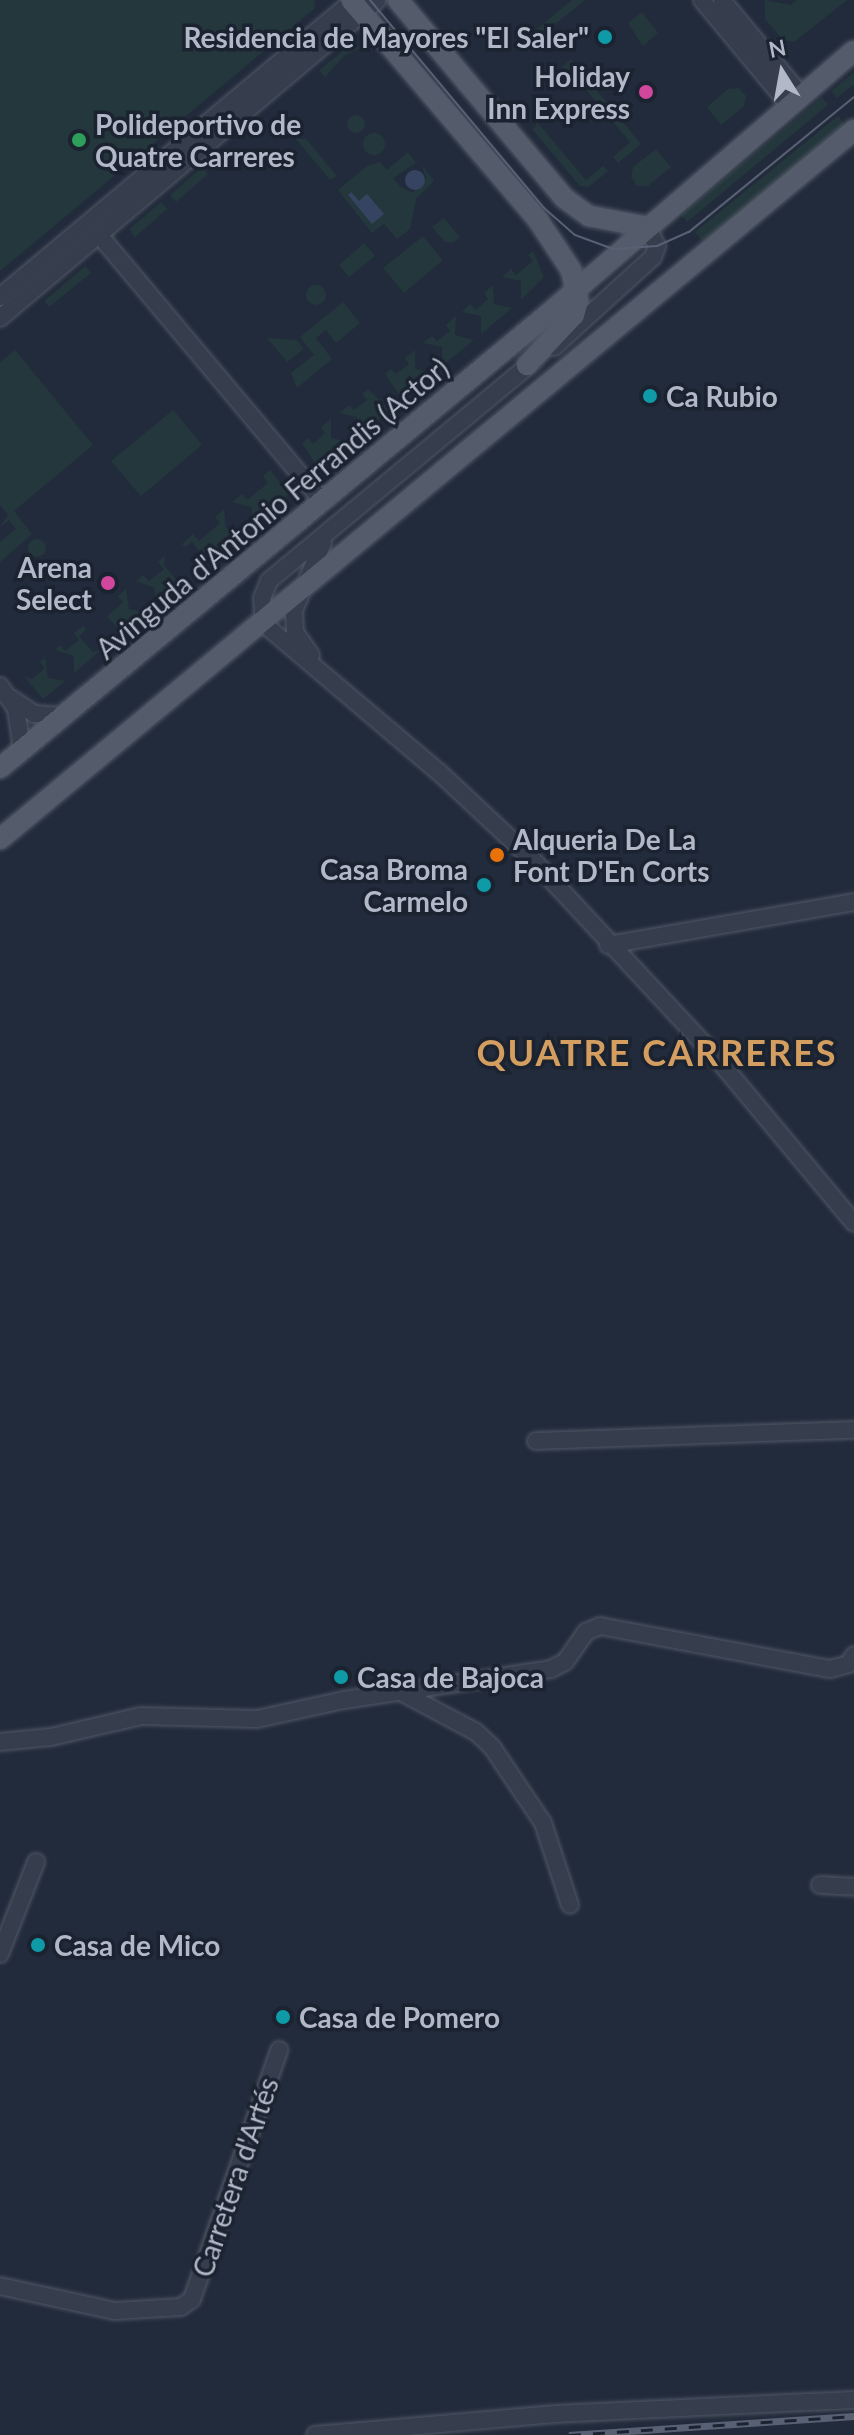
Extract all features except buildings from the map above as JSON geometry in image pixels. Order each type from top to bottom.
[{"type":"main road","points":[[398,0],[559,194],[589,216],[647,227]]},
{"type":"main road","points":[[359,3],[538,220],[577,287]]},
{"type":"main road","name":"Avinguda d'Antonio Ferrandis (Actor)","points":[[0,768],[323,502],[854,51]]},
{"type":"main road","name":"Avinguda d'Antonio Ferrandis (Actor)","points":[[0,839],[264,624],[854,130]]},
{"type":"main road","name":"Avinguda d'Antonio Ferrandis (Actor)","points":[[527,365],[565,330],[578,301],[577,287]]},
{"type":"street","points":[[702,0],[796,101]]},
{"type":"street","points":[[722,0],[796,101]]},
{"type":"street","points":[[0,318],[100,236],[359,3]]},
{"type":"street","points":[[0,297],[359,3]]},
{"type":"street","name":"Avinguda d'Antonio Ferrandis (Actor)","points":[[264,624],[262,598],[269,581],[645,266],[657,246],[647,227]]},
{"type":"street","points":[[100,236],[323,502]]},
{"type":"street","name":"Avinguda d'Antonio Ferrandis (Actor)","points":[[297,595],[319,548],[342,521]]},
{"type":"street","points":[[297,595],[294,624],[299,642],[333,680]]},
{"type":"street","points":[[264,624],[487,815],[715,1056],[853,1221]]},
{"type":"street","points":[[5,692],[34,714],[63,716]]},
{"type":"street","points":[[5,692],[21,724],[22,749]]},
{"type":"street","points":[[608,945],[854,902]]},
{"type":"street","points":[[536,1441],[854,1430]]},
{"type":"street","points":[[0,1742],[51,1737],[141,1716],[257,1719],[399,1691],[558,1667],[586,1632],[600,1626],[830,1669],[849,1664],[854,1655]]},
{"type":"street","points":[[399,1691],[476,1732],[492,1747],[543,1823],[570,1905]]},
{"type":"street","points":[[0,1954],[36,1862]]},
{"type":"street","points":[[820,1885],[854,1887]]},
{"type":"street","name":"Carretera d'Artés","points":[[0,2286],[115,2311],[181,2307],[192,2299],[279,2050]]},
{"type":"street","points":[[315,2435],[555,2414],[854,2400]]},
{"type":"green space","name":"Polideportivo de Quatre Carreres","points":[[0,0],[315,0],[314,9],[0,271]]},
{"type":"green space","points":[[572,0],[585,0],[538,38],[533,32]]},
{"type":"green space","points":[[765,0],[791,5],[797,0],[847,0],[794,42],[783,40],[765,19]]},
{"type":"green space","points":[[642,12],[658,33],[643,46],[628,23]]},
{"type":"green space","points":[[355,41],[360,48],[345,55],[325,77],[319,70]]},
{"type":"green space","points":[[571,59],[641,144],[618,163],[613,157],[630,142],[573,74],[569,77],[561,68]]},
{"type":"green space","points":[[854,72],[854,84],[837,98],[831,91]]},
{"type":"green space","points":[[739,88],[746,96],[744,106],[721,125],[707,107],[728,89]]},
{"type":"green space","points":[[822,97],[828,105],[687,222],[681,215]]},
{"type":"green space","points":[[356,115],[365,124],[356,133],[347,124]]},
{"type":"green space","points":[[531,115],[586,180],[603,166],[608,171],[589,187],[580,186],[532,129],[537,125]]},
{"type":"green space","points":[[838,116],[844,124],[703,242],[695,232]]},
{"type":"green space","points":[[374,133],[382,136],[385,144],[382,152],[374,155],[366,152],[363,144],[366,136]]},
{"type":"green space","points":[[296,139],[306,139],[337,176],[330,180]]},
{"type":"green space","points":[[656,149],[671,167],[648,186],[637,186],[631,177],[633,167]]},
{"type":"green space","points":[[408,152],[416,163],[393,178],[400,186],[413,193],[426,178],[422,165],[434,181],[416,199],[410,229],[397,239],[384,224],[372,233],[338,190],[367,166],[380,162],[387,170]]},
{"type":"green space","points":[[202,167],[208,174],[176,202],[170,195]]},
{"type":"green space","points":[[161,202],[167,209],[135,237],[129,229]]},
{"type":"green space","points":[[444,218],[460,237],[454,242],[445,242],[432,227]]},
{"type":"green space","points":[[423,236],[443,260],[404,293],[383,268]]},
{"type":"green space","points":[[364,243],[375,256],[349,277],[339,265]]},
{"type":"green space","points":[[533,251],[544,277],[521,300],[521,281],[502,277],[511,269],[516,275],[533,261],[528,255]]},
{"type":"green space","points":[[85,266],[91,273],[49,307],[44,301]]},
{"type":"green space","points":[[312,285],[320,285],[326,295],[320,305],[312,305],[306,299],[306,291]]},
{"type":"green space","points":[[493,285],[494,304],[512,308],[481,334],[481,316],[462,312],[470,304],[476,310],[488,299],[484,293]]},
{"type":"green space","points":[[343,302],[360,323],[336,343],[326,330],[316,338],[332,359],[297,388],[291,373],[314,355],[300,337]]},
{"type":"green space","points":[[456,316],[455,335],[474,340],[442,366],[442,347],[423,343],[432,336],[437,341],[450,331],[446,325]]},
{"type":"green space","points":[[267,338],[297,340],[304,349],[287,362]]},
{"type":"green space","points":[[15,350],[93,445],[14,511],[32,534],[0,562],[0,542],[16,529],[9,520],[0,527],[8,515],[0,505],[0,362]]},
{"type":"green space","points":[[415,350],[415,369],[433,373],[402,399],[385,374],[391,369],[396,374],[409,364],[405,358]]},
{"type":"green space","points":[[368,389],[390,410],[358,435],[357,417],[339,413],[349,405],[354,410],[367,400],[362,394]]},
{"type":"green space","points":[[173,410],[202,445],[141,496],[111,461]]},
{"type":"green space","points":[[331,419],[331,438],[349,442],[318,468],[302,443],[308,438],[313,444],[325,433],[321,427]]},
{"type":"green space","points":[[270,470],[289,494],[253,523],[251,507],[232,502],[242,494],[247,500],[268,483],[263,476]]},
{"type":"green space","points":[[224,509],[226,528],[241,533],[202,567],[206,559],[192,542],[185,547],[182,544],[193,534],[199,541],[220,523],[215,517]]},
{"type":"green space","points":[[33,539],[41,539],[46,548],[44,555],[33,557],[28,552],[28,544]]},
{"type":"green space","points":[[165,556],[164,565],[177,581],[187,579],[155,605],[155,588],[136,581],[143,575],[149,581],[164,569],[158,562]]},
{"type":"green space","points":[[126,589],[129,609],[146,613],[115,639],[119,629],[107,617],[123,602],[118,596]]},
{"type":"green space","points":[[83,626],[86,630],[79,636],[93,652],[102,649],[74,673],[74,656],[55,650],[60,645],[65,651],[79,640],[74,633]]},
{"type":"green space","points":[[45,658],[48,678],[65,681],[43,699],[24,676],[32,679],[45,668],[40,662]]},
{"type":"water","points":[[415,170],[422,173],[425,180],[422,187],[415,190],[408,187],[405,180],[408,173]]},
{"type":"water","points":[[351,192],[359,201],[367,194],[384,214],[372,224],[348,195]]},
{"type":"tram line","points":[[370,0],[544,208],[575,235],[613,249],[657,246],[689,232],[854,97]]},
{"type":"railway","points":[[569,2435],[854,2416]]},
{"type":"place","name":"Residencia de Mayores \"El Saler\"","points":[[605,37]]},
{"type":"place","name":"Holiday Inn Express","points":[[646,92]]},
{"type":"place","name":"Polideportivo de Quatre Carreres","points":[[79,140]]},
{"type":"place","name":"Ca Rubio","points":[[650,396]]},
{"type":"place","name":"Arena Select","points":[[108,583]]},
{"type":"place","name":"Alqueria De La Font D'En Corts","points":[[497,855]]},
{"type":"place","name":"Casa Broma Carmelo","points":[[484,885]]},
{"type":"place","name":"Casa de Bajoca","points":[[341,1677]]},
{"type":"place","name":"Casa de Mico","points":[[38,1945]]},
{"type":"place","name":"Casa de Pomero","points":[[283,2017]]},
{"type":"district","name":"QUATRE CARRERES","points":[[657,1053]]}]
